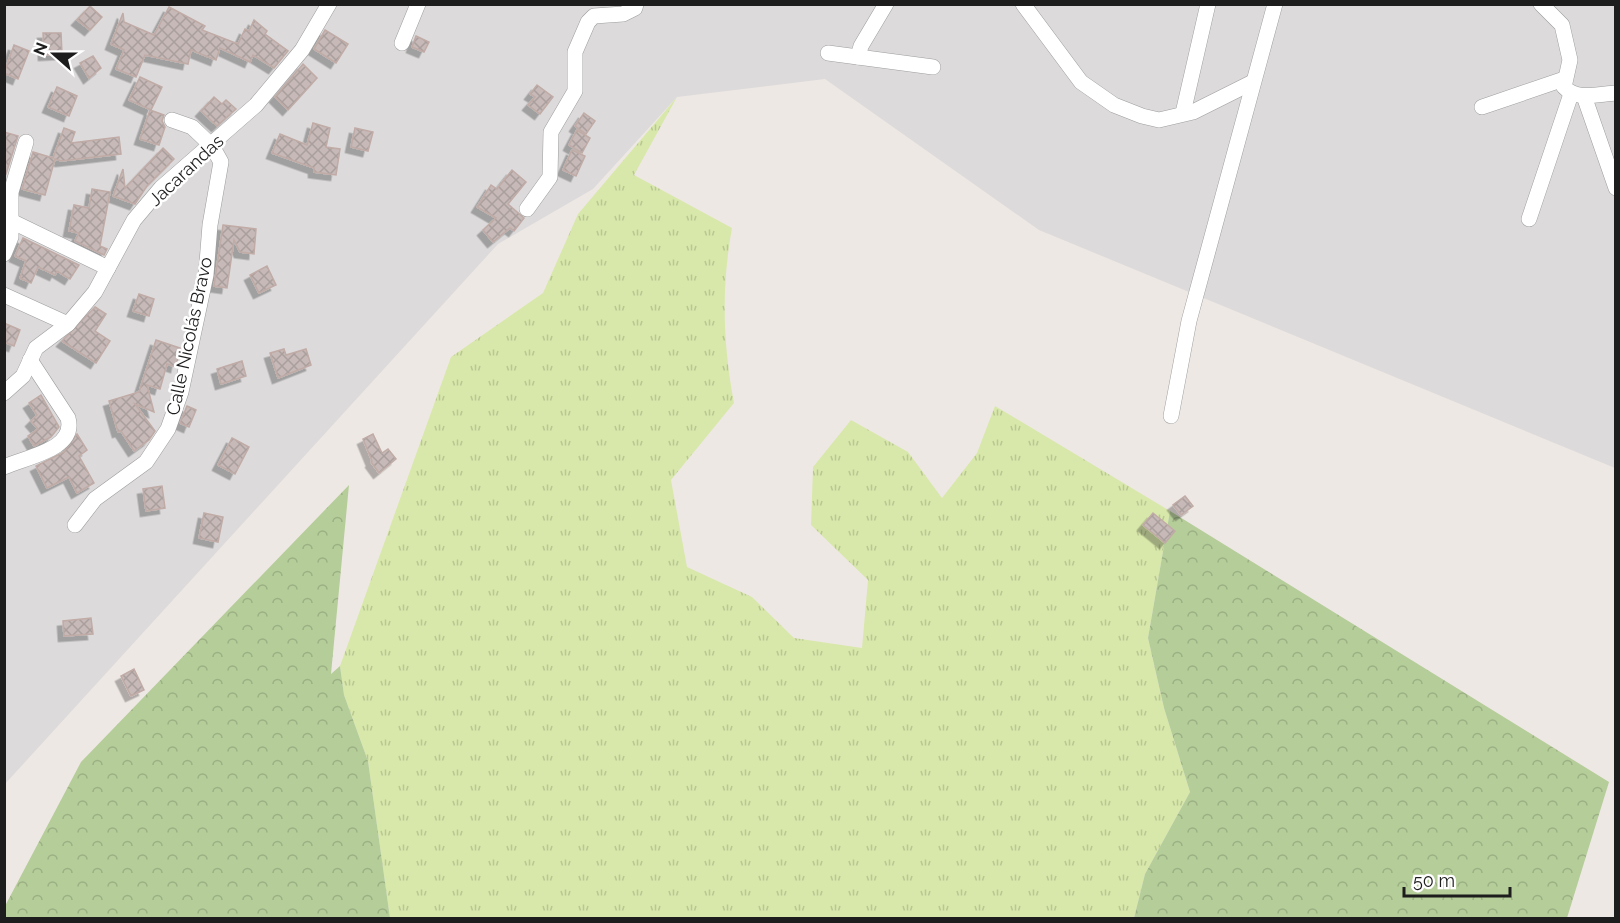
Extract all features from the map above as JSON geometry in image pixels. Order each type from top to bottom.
[{"type":"street","name":"Jacarandas","points":[[4,393],[23,376],[36,348],[68,324],[95,292],[134,220],[162,188],[256,105],[302,50],[329,4]]},
{"type":"street","points":[[402,43],[418,4]]},
{"type":"street","points":[[858,57],[861,46],[886,4]]},
{"type":"street","points":[[1023,4],[1081,82],[1114,105],[1142,116],[1159,120],[1193,112],[1253,82]]},
{"type":"street","points":[[1183,113],[1208,4]]},
{"type":"street","points":[[1171,416],[1189,321],[1275,4]]},
{"type":"street","points":[[1542,4],[1562,25],[1570,60],[1564,87],[1577,95],[1616,93]]},
{"type":"street","points":[[527,209],[550,177],[551,132],[575,91],[575,52],[588,22],[594,16],[623,14],[635,6]]},
{"type":"street","points":[[828,53],[933,67]]},
{"type":"street","points":[[1482,107],[1564,79]]},
{"type":"street","points":[[1577,95],[1616,188]]},
{"type":"street","points":[[1529,219],[1577,95]]},
{"type":"street","points":[[172,120],[192,127],[212,146]]},
{"type":"street","points":[[4,254],[11,237],[11,192],[26,142]]},
{"type":"street","name":"Calle Nicolás Bravo","points":[[75,525],[95,499],[146,462],[168,429],[181,392],[206,275],[210,225],[221,162],[212,146]]},
{"type":"street","points":[[11,221],[108,268]]},
{"type":"street","points":[[4,295],[68,324]]},
{"type":"street","points":[[4,467],[46,453],[67,435],[70,426],[68,418],[30,360]]},
{"type":"shaded area","points":[[5,5],[1615,5],[1615,468],[1039,230],[825,79],[677,97],[593,189],[498,244],[5,784]]},
{"type":"green space","points":[[677,97],[634,175],[732,228],[726,273],[725,316],[734,403],[671,480],[687,567],[752,597],[794,638],[862,648],[868,580],[811,525],[813,467],[851,420],[908,452],[942,498],[977,453],[995,406],[1170,511],[1148,638],[1164,708],[1190,792],[1145,874],[1134,918],[390,918],[368,761],[344,695],[340,666],[451,357],[543,293],[578,214]]},
{"type":"green space","points":[[349,485],[331,674],[340,666],[344,695],[368,761],[390,918],[5,918],[5,906],[81,762]]},
{"type":"green space","points":[[1170,511],[1609,782],[1567,918],[1134,918],[1145,874],[1190,792],[1164,708],[1148,638]]},
{"type":"building","points":[[90,6],[102,17],[90,30],[77,20]]},
{"type":"building","points":[[169,7],[205,26],[202,30],[238,44],[245,29],[249,31],[254,20],[267,31],[265,34],[288,51],[274,68],[253,55],[250,62],[220,48],[216,60],[191,50],[188,64],[145,55],[136,77],[116,69],[124,50],[111,44],[123,13],[124,22],[154,35]]},
{"type":"building","points":[[325,30],[348,44],[336,63],[314,49]]},
{"type":"building","points":[[43,33],[61,33],[62,54],[44,55]]},
{"type":"building","points":[[416,36],[429,42],[424,52],[412,47]]},
{"type":"building","points":[[14,45],[29,51],[18,79],[4,73]]},
{"type":"building","points":[[93,56],[101,68],[89,78],[80,63]]},
{"type":"building","points":[[303,64],[317,78],[288,110],[275,97]]},
{"type":"building","points":[[140,77],[162,87],[151,110],[129,100]]},
{"type":"building","points":[[537,85],[553,97],[540,114],[528,105],[535,97],[530,94]]},
{"type":"building","points":[[57,87],[77,96],[69,116],[48,107]]},
{"type":"building","points":[[214,97],[222,104],[226,100],[236,109],[217,126],[201,111]]},
{"type":"building","points":[[150,110],[164,115],[162,121],[165,127],[159,145],[140,139]]},
{"type":"building","points":[[584,113],[595,121],[586,134],[575,126]]},
{"type":"building","points":[[313,123],[330,128],[326,147],[340,149],[336,175],[314,172],[314,168],[272,153],[280,134],[307,145]]},
{"type":"building","points":[[64,128],[75,132],[71,143],[119,137],[121,154],[61,161],[55,159],[45,195],[22,189],[33,152],[53,158]]},
{"type":"building","points":[[355,128],[373,132],[368,151],[351,147]]},
{"type":"building","points":[[577,130],[590,138],[582,153],[569,145]]},
{"type":"building","points":[[4,132],[18,136],[6,174],[4,173]]},
{"type":"building","points":[[163,148],[174,159],[147,186],[135,204],[113,196],[123,169],[125,188]]},
{"type":"building","points":[[572,150],[585,156],[576,176],[563,170]]},
{"type":"building","points":[[512,170],[526,182],[508,204],[524,218],[514,231],[510,228],[493,242],[483,230],[496,218],[477,207],[491,185],[497,189]]},
{"type":"building","points":[[92,189],[110,192],[100,246],[107,249],[104,255],[75,241],[79,233],[69,231],[74,205],[89,208]]},
{"type":"building","points":[[223,225],[256,229],[254,254],[240,252],[234,240],[227,288],[214,286]]},
{"type":"building","points":[[23,238],[79,265],[70,279],[57,271],[55,275],[38,267],[31,283],[20,278],[26,261],[15,256]]},
{"type":"building","points":[[267,266],[276,285],[259,293],[250,275]]},
{"type":"building","points":[[139,294],[154,299],[149,316],[133,311]]},
{"type":"building","points":[[95,307],[106,314],[95,331],[110,341],[96,363],[62,341]]},
{"type":"building","points":[[4,323],[20,330],[14,346],[4,342]]},
{"type":"building","points":[[156,340],[180,348],[176,367],[167,364],[160,389],[147,385],[154,412],[135,404],[155,431],[149,440],[134,451],[121,431],[118,432],[109,401],[139,392]]},
{"type":"building","points":[[284,349],[286,355],[306,349],[311,365],[278,378],[270,353]]},
{"type":"building","points":[[242,361],[246,376],[221,384],[217,369]]},
{"type":"building","points":[[41,395],[59,427],[51,437],[34,446],[28,436],[38,429],[31,421],[37,415],[29,403]]},
{"type":"building","points":[[187,406],[196,410],[189,427],[180,423]]},
{"type":"building","points":[[77,434],[87,450],[79,456],[94,483],[77,493],[69,477],[47,488],[36,466],[64,452]]},
{"type":"building","points":[[373,434],[382,453],[388,449],[396,459],[379,473],[371,462],[363,439]]},
{"type":"building","points":[[232,438],[249,447],[235,474],[218,465]]},
{"type":"building","points":[[162,486],[165,508],[146,511],[143,489]]},
{"type":"building","points":[[1185,496],[1193,506],[1181,515],[1173,505]]},
{"type":"building","points":[[204,513],[223,517],[218,542],[199,538]]},
{"type":"building","points":[[1153,513],[1175,531],[1165,543],[1143,525]]},
{"type":"building","points":[[91,618],[93,634],[64,636],[63,621]]},
{"type":"building","points":[[134,669],[144,690],[131,696],[121,676]]}]
